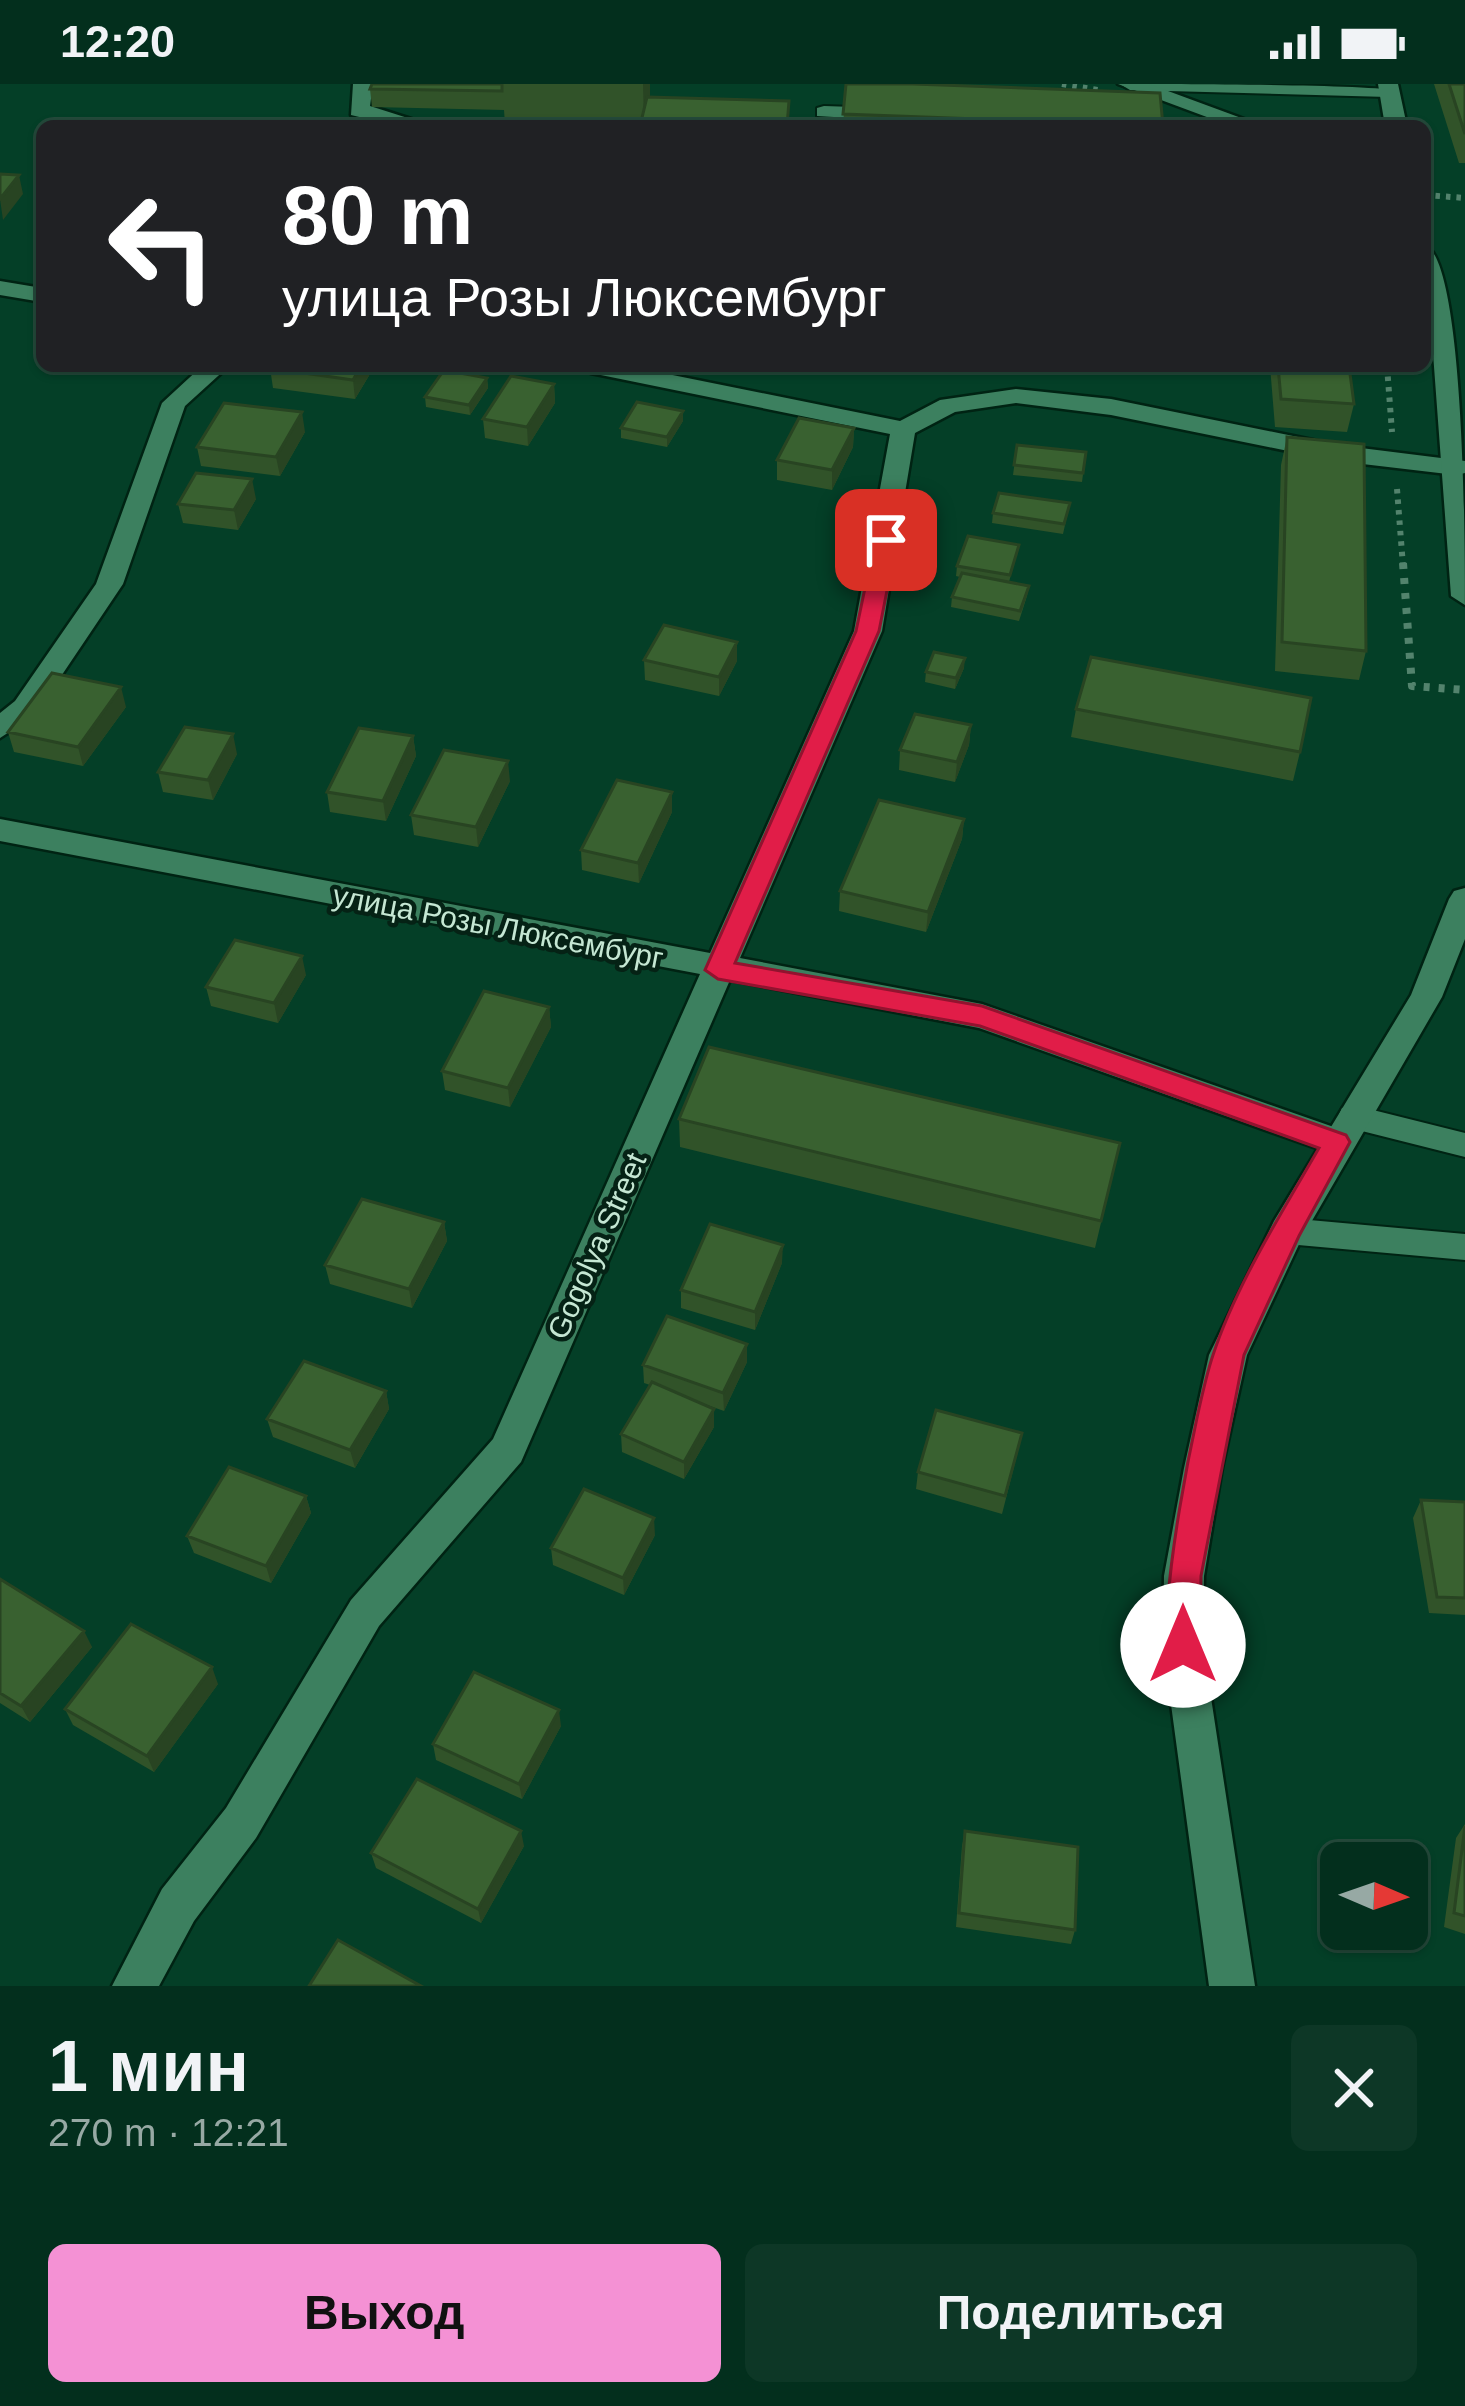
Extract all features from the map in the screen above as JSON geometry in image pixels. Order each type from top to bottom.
[{"type":"street","points":[[363,84],[359,110],[399,120]]},
{"type":"street","points":[[1129,84],[1234,120]]},
{"type":"street","points":[[1388,88],[1395,120]]},
{"type":"street","points":[[1431,270],[1441,299],[1465,596]]},
{"type":"street","points":[[0,289],[36,294]]},
{"type":"street","points":[[0,728],[25,708],[109,584],[174,403],[210,372]]},
{"type":"street","points":[[622,372],[903,429],[949,405],[1016,396],[1111,407],[1337,453],[1456,467]]},
{"type":"street","name":"Gogolya Street","points":[[135,1986],[178,1905],[242,1823],[365,1612],[507,1450],[868,631],[903,429]]},
{"type":"street","name":"улица Розы Люксембург","points":[[0,830],[169,859],[718,970],[982,1016],[1344,1130]]},
{"type":"street","points":[[1232,1986],[1183,1645],[1184,1576],[1228,1355],[1286,1232],[1426,998],[1465,899]]},
{"type":"lane","points":[[822,119],[859,84]]},
{"type":"lane","points":[[1129,84],[1388,88]]},
{"type":"lane","points":[[822,119],[915,116]]},
{"type":"lane","points":[[1344,1130],[1465,1145]]},
{"type":"lane","points":[[1286,1232],[1465,1247]]},
{"type":"path","points":[[1431,196],[1465,199]]},
{"type":"path","points":[[1387,372],[1412,686],[1465,690]]},
{"type":"building","points":[[372,84],[502,84],[502,91],[370,89]]},
{"type":"building","points":[[846,84],[913,84],[1160,93],[1162,120],[1003,120],[843,114]]},
{"type":"building","points":[[1449,84],[1465,84],[1465,134]]},
{"type":"building","points":[[647,97],[789,101],[787,120],[641,120]]},
{"type":"building","points":[[0,174],[19,175],[0,199]]},
{"type":"building","points":[[298,372],[358,372],[353,380]]},
{"type":"building","points":[[443,372],[487,378],[469,405],[425,397]]},
{"type":"building","points":[[1279,372],[1350,372],[1354,404],[1281,399]]},
{"type":"building","points":[[511,376],[554,384],[527,427],[483,419]]},
{"type":"building","points":[[637,402],[683,411],[667,437],[621,428]]},
{"type":"building","points":[[224,403],[302,412],[276,457],[197,447]]},
{"type":"building","points":[[799,418],[854,428],[832,470],[777,460]]},
{"type":"building","points":[[1287,437],[1364,444],[1366,651],[1282,642]]},
{"type":"building","points":[[1017,445],[1086,452],[1083,473],[1014,465]]},
{"type":"building","points":[[196,473],[252,479],[234,510],[178,504]]},
{"type":"building","points":[[999,493],[1070,503],[1064,524],[993,513]]},
{"type":"building","points":[[968,536],[1019,545],[1010,575],[957,566]]},
{"type":"building","points":[[962,573],[1029,586],[1020,611],[952,597]]},
{"type":"building","points":[[664,625],[737,642],[719,677],[644,660]]},
{"type":"building","points":[[934,652],[965,658],[956,678],[926,672]]},
{"type":"building","points":[[1091,657],[1311,698],[1300,752],[1076,709]]},
{"type":"building","points":[[52,673],[121,687],[78,747],[8,732]]},
{"type":"building","points":[[915,714],[971,725],[957,762],[900,750]]},
{"type":"building","points":[[185,727],[233,734],[208,780],[158,772]]},
{"type":"building","points":[[359,728],[413,736],[383,801],[327,792]]},
{"type":"building","points":[[444,750],[508,761],[476,827],[411,815]]},
{"type":"building","points":[[617,780],[672,792],[638,863],[581,850]]},
{"type":"building","points":[[879,800],[964,819],[928,912],[840,891]]},
{"type":"building","points":[[235,940],[302,956],[274,1003],[206,987]]},
{"type":"building","points":[[484,991],[549,1007],[508,1088],[442,1071]]},
{"type":"building","points":[[709,1047],[1120,1143],[1101,1221],[679,1119]]},
{"type":"building","points":[[362,1199],[444,1222],[409,1289],[325,1265]]},
{"type":"building","points":[[710,1224],[783,1245],[755,1312],[681,1290]]},
{"type":"building","points":[[667,1316],[747,1344],[723,1393],[643,1365]]},
{"type":"building","points":[[304,1361],[386,1391],[350,1450],[267,1419]]},
{"type":"building","points":[[652,1382],[714,1409],[684,1462],[621,1434]]},
{"type":"building","points":[[936,1410],[1022,1433],[1005,1496],[918,1472]]},
{"type":"building","points":[[229,1467],[306,1496],[266,1566],[187,1536]]},
{"type":"building","points":[[584,1489],[654,1518],[623,1578],[551,1548]]},
{"type":"building","points":[[1421,1500],[1465,1502],[1465,1598],[1437,1597]]},
{"type":"building","points":[[0,1579],[84,1631],[21,1706],[0,1693]]},
{"type":"building","points":[[131,1624],[212,1667],[147,1756],[65,1709]]},
{"type":"building","points":[[474,1672],[559,1710],[519,1784],[433,1744]]},
{"type":"building","points":[[417,1779],[521,1831],[478,1909],[371,1853]]},
{"type":"building","points":[[1465,1826],[1465,1916],[1454,1913]]},
{"type":"building","points":[[965,1831],[1078,1847],[1075,1930],[959,1913]]},
{"type":"building","points":[[338,1940],[421,1986],[309,1986]]},
{"type":"route","points":[[886,540],[868,631],[718,970],[982,1016],[1336,1142],[1286,1232],[1228,1355],[1184,1576],[1183,1645]]}]
